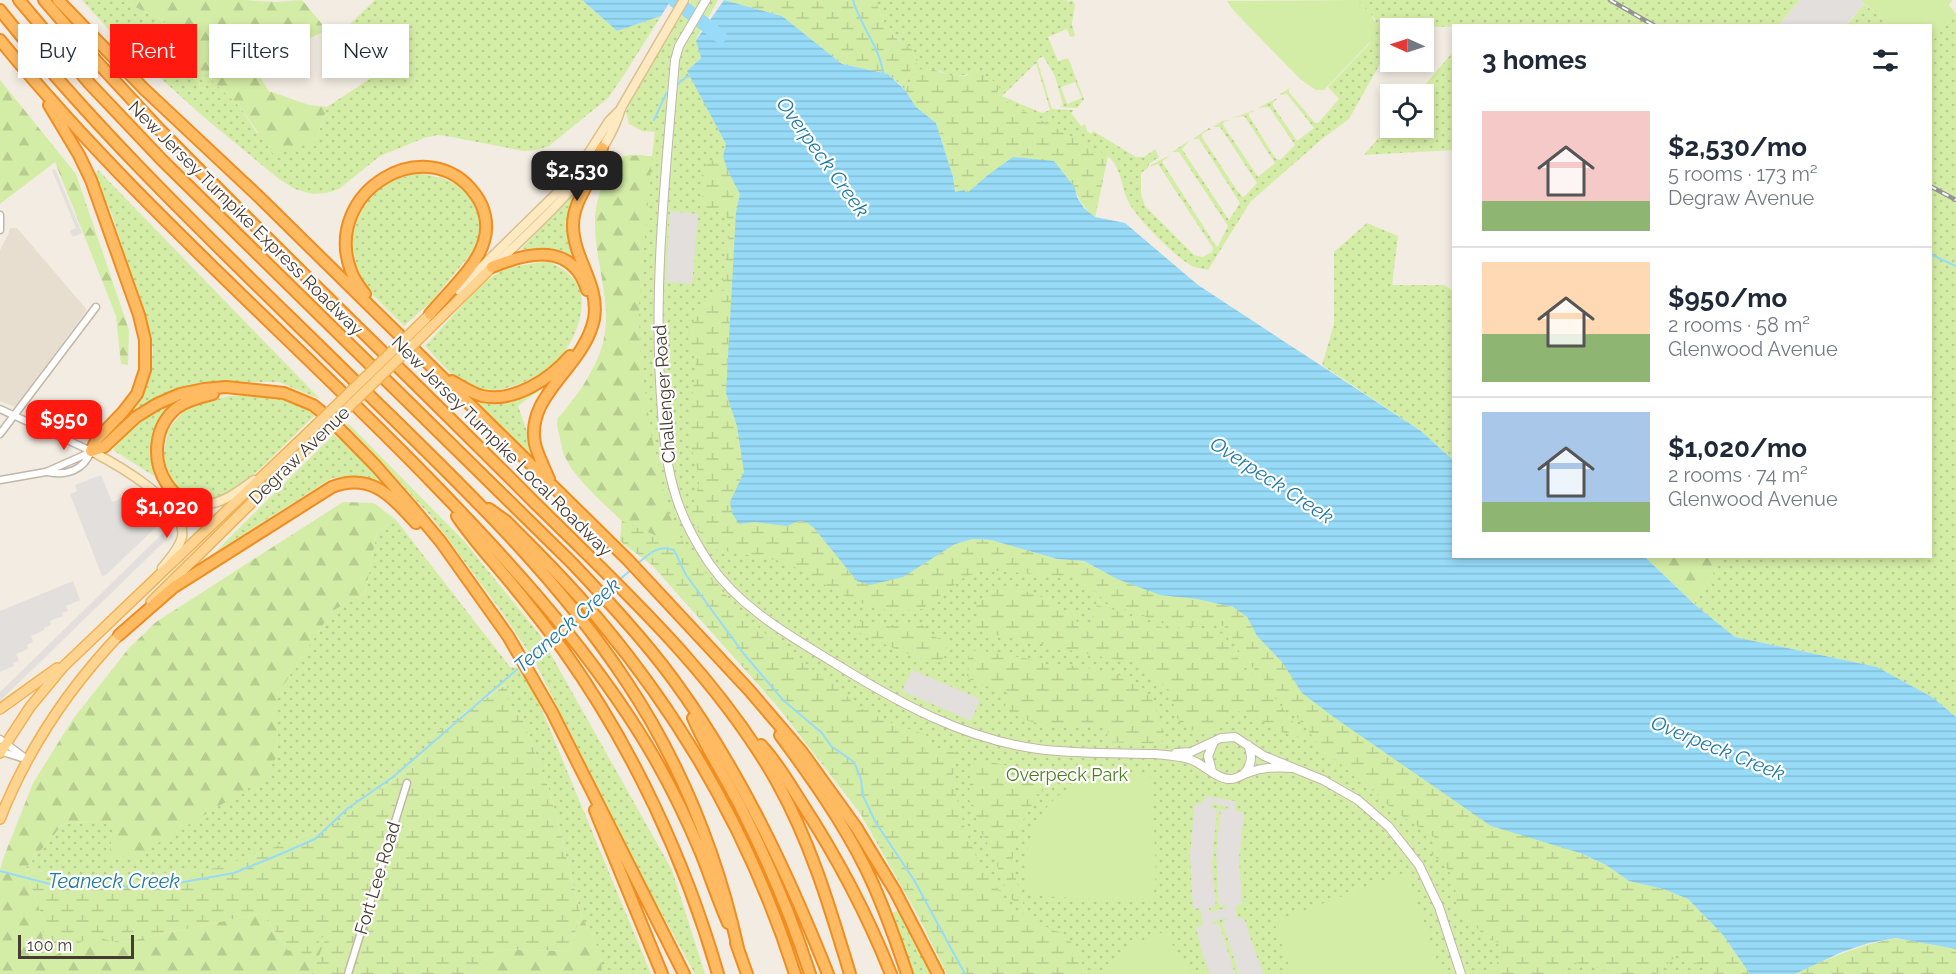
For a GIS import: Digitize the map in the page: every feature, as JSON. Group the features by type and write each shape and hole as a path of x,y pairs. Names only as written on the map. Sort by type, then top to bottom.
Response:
{"highway":[{"name":"New Jersey Turnpike Express Roadway","path":"19,0 89,83 162,160 596,588 644,643 681,691 731,769 765,831 828,974"},
{"name":"New Jersey Turnpike Local Roadway","path":"44,0 172,143 624,591 687,658 731,711 776,781 804,835 821,880 850,974"},
{"path":"58,0 144,89 247,186 642,574 775,719 846,812 895,891 938,974"},
{"path":"0,10 63,85 135,163 466,493 524,553 585,624 635,694 675,767 710,851 729,906 738,948"},
{"path":"0,40 34,82 106,161 440,490 559,621 626,712 664,774 694,838 747,974"},
{"path":"34,82 72,142 91,180 139,315 145,339 145,370 137,394 97,439 91,451"},
{"path":"551,484 536,447 535,425 542,403 583,349 592,324 594,294 577,246 573,223 578,203 595,169 602,148"},
{"path":"381,317 356,281 350,268 346,244 349,221 359,200 378,181 393,172 421,167 440,170 465,182 480,202 486,225 484,241 478,256 430,314"},
{"path":"439,374 477,394 490,397 507,395 532,386 552,374 570,356 579,340 587,316 588,296 582,278 570,265 552,256 534,254 517,257 492,267"},
{"path":"91,451 105,447 136,417 150,408 172,397 211,388 284,393 320,410 387,478 441,542 520,654 684,974"},
{"path":"187,504 167,484 158,462 157,444 164,423 172,413 187,402 213,394 246,389"},
{"path":"119,635 179,583 324,490 339,484 363,483 384,491 452,560"},
{"path":"440,490 471,536 560,646 604,713 650,798 686,880 718,974"},
{"path":"466,493 506,521 582,600 664,705 711,780 757,874 795,974"},
{"path":"732,673 796,757 855,848 882,906 907,974"},
{"path":"681,691 702,738 735,797 770,869 810,974"},
{"path":"731,711 765,750 818,829 861,907 891,974"},
{"path":"581,770 662,974"}],"main road":[{"name":"Degraw Avenue","path":"420,331 430,314 558,192 588,154 609,121 621,108 684,0"},
{"name":"Degraw Avenue","path":"0,819 28,760 69,693 86,671 319,429 569,192 602,148 616,124 621,108"},
{"name":"Degraw Avenue","path":"0,752 3,740 73,656 280,460 319,429"},
{"path":"91,451 122,468 164,498 187,504 210,505 228,498 280,460"},
{"path":"154,578 176,550 182,536 179,522 164,498"},
{"path":"0,709 73,656"}],"street":[{"name":"Challenger Road","path":"706,0 681,42 674,64 659,294 659,371 665,449 669,470 690,532 710,564 739,598 778,629 916,711 972,733 1038,749 1166,755 1190,759 1226,779 1235,779 1265,768 1292,768"},
{"path":"0,230 1,218"},
{"path":"0,434 96,307"},
{"path":"0,409 91,451"},
{"path":"46,472 91,451"},
{"path":"0,480 46,472 66,473 81,467 87,461 91,451"},
{"name":"Challenger Road","path":"1166,755 1191,752 1221,738 1230,736 1239,738 1264,756 1323,780 1358,800 1389,827 1423,873 1439,907 1461,974"},
{"path":"3,740 28,760"},
{"path":"1212,771 1208,756 1214,743"},
{"path":"1244,774 1251,759 1247,744"},
{"path":"0,752 28,760"},
{"name":"Fort Lee Road","path":"348,974 407,783"}],"shaded area":[{"path":"1800,0 1860,0 1864,4 1847,24 1780,24"},
{"path":"55,169 82,233 73,237 70,231 76,228 52,170"},
{"path":"670,211 698,214 692,284 666,282"},
{"path":"10,228 17,228 87,310 15,407 0,401 0,250"},
{"path":"101,475 112,502 118,500 130,488 168,528 164,532 157,526 107,574 102,576 70,494 77,491 75,485"},
{"path":"163,533 168,538 0,701 0,692"},
{"path":"73,581 80,600 66,606 68,611 62,613 63,616 50,621 51,625 31,636 33,642 27,645 28,649 16,654 19,661 13,663 14,666 0,672 0,611"},
{"path":"912,670 980,699 971,721 902,691"},
{"path":"1206,796 1235,801 1236,811 1244,813 1239,858 1242,904 1235,906 1237,919 1244,918 1264,974 1239,974 1222,921 1228,920 1227,918 1211,924 1219,924 1235,974 1210,974 1196,927 1203,925 1200,908 1193,909 1190,855 1195,803 1202,804","holes":["1212,803 1228,807 1227,810 1221,809 1216,852 1219,906 1225,905 1226,908 1210,912 1209,908 1216,907 1212,863 1217,808 1211,807"]}],"green space":[{"path":"82,0 120,0 165,21 166,24 110,24 110,31"},
{"path":"120,0 276,2 302,0 322,24 322,32 310,38 310,24 209,24 209,78 197,66 197,24 166,24 165,21"},
{"path":"375,0 582,0 617,31 661,16 608,98 549,146 537,150 524,151 438,135 424,138 380,156 339,189 312,194 295,189 279,179 160,78 197,78 197,66 240,107 257,133 316,140 327,107 371,78 409,78 409,24 351,24"},
{"name":"Overpeck Park","path":"691,0 718,0 696,39 701,57 688,71 726,144 723,156 955,544 1197,599 1750,974 947,974 918,915 860,813 779,708 652,565 620,541 622,521 584,484 576,473 569,462 559,434 558,418 586,381 597,360 604,339 605,298 595,217 599,197 607,177 619,160 631,155 652,156 655,132 642,131 629,124 626,112 632,97"},
{"path":"724,0 875,0 889,30 919,58 901,85 888,74 842,64 782,16"},
{"path":"875,0 1067,0 1068,2 1072,0 1075,4 1072,24 1075,36 1070,37 1067,29 1048,37 1058,61 1068,58 1084,99 1077,108 1060,107 1063,105 1055,76 1043,56 1037,60 1052,109 1074,110 1071,113 1081,126 1085,124 1087,131 1091,134 1093,131 1136,157 1144,157 1155,149 1159,157 1141,173 1141,194 1145,206 1194,255 1203,257 1212,252 1213,248 1158,164 1150,167 1151,165 1170,155 1162,162 1218,246 1228,226 1179,152 1172,152 1190,140 1182,149 1229,220 1240,203 1199,139 1193,139 1209,128 1211,129 1202,134 1202,137 1238,192 1243,197 1245,196 1257,183 1220,127 1213,127 1222,121 1231,120 1224,122 1223,125 1258,177 1275,163 1245,117 1232,118 1256,110 1249,113 1249,116 1276,159 1280,160 1295,145 1269,107 1257,108 1278,98 1273,106 1297,141 1314,128 1287,94 1279,95 1293,86 1289,92 1315,123 1318,123 1339,99 1328,87 1370,43 1375,19 1357,0 1800,0 1780,24 1452,24 1452,27 1434,27 1434,18 1380,18 1380,64 1349,119 1322,139 1251,201 1208,270 1187,263 1148,227 1128,201 1119,173 1110,158 995,96 970,74 952,77 940,71 917,70 905,90 901,85 919,58 885,25","holes":["1036,63 1050,110 1042,113 1002,96","1075,82 1082,98 1067,104 1061,87"]},
{"path":"1357,0 1374,21 1376,26 1374,38 1324,90 1316,90 1300,79 1227,1"},
{"path":"1860,0 1952,0 1949,5 1956,14 1932,42 1932,24 1889,24"},
{"path":"1864,4 1889,24 1848,24"},
{"path":"1956,14 1956,717 1932,697 1877,667 1735,637 1694,604 1722,558 1932,558 1932,41"},
{"path":"1452,53 1452,150 1364,155 1380,137 1434,138 1434,84 1426,84"},
{"path":"927,68 956,76 974,72 982,74 1000,85 996,96 1108,156 1095,218 1082,204 1075,188 967,194 955,192 953,177 936,123 916,107 905,90 917,70"},
{"path":"210,78 260,78 269,91 309,105 327,107 316,140 273,154 240,107"},
{"path":"0,80 76,174 129,330 128,365 121,364 116,316 55,162 0,204"},
{"path":"639,155 652,157 639,305 640,355 651,433 668,512 678,533 661,538 622,521 584,484 563,453 557,424 558,418 579,392 592,370 604,339 605,298 595,217 599,196 613,167 628,157"},
{"path":"723,156 740,194 736,212 726,393 737,426 744,472 730,502 755,522 787,526 799,521 806,522 814,528 856,581 903,577 955,544 973,539 991,540 1057,559 1084,561 1117,579 1233,607 1247,617 1257,636 1282,662 1302,693 1335,718 1460,804 1475,817 1580,853 1606,865 1629,881 1663,889 1688,899 1723,935 1750,974 1715,974 1678,954 1657,974 1623,974 1576,963 1566,964 1552,974 1496,974 1495,968 1504,945 1485,937 1457,909 1452,877 1449,871 1430,853 1438,840 1393,810 1376,793 1324,751 1285,702 1241,655 1224,626 1180,628 1150,620 1137,611 1119,609 1110,605 1075,575 983,570 965,577 922,609 890,611 853,601 786,562 708,548 692,517 699,484 691,447 689,424 696,362 688,336 699,309 709,296 725,290 723,281 731,221 718,210 700,207 704,191 701,171 709,162"},
{"path":"98,170 320,399 279,382 221,382 168,392 132,412 150,376 153,349 112,214 94,178"},
{"path":"418,173 442,178 462,186 480,213 478,245 431,302 404,326 373,295 356,269 352,236 364,201 389,181"},
{"path":"579,189 570,218 583,271 546,251 521,249"},
{"path":"1367,223 1398,236 1392,285 1444,285 1452,290 1452,459 1421,431 1322,365 1334,324 1334,252"},
{"path":"547,261 563,269 573,278 582,301 578,323 569,345 549,368 518,385 483,390 460,381 425,346 482,284 505,268"},
{"path":"555,379 518,406 538,462 472,397 493,402"},
{"path":"229,396 273,396 317,413 258,471 226,494 210,500 191,499 173,485 163,456 169,428 188,406"},
{"path":"172,400 183,400 153,447 154,476 113,450 139,421"},
{"path":"348,423 464,541 540,635 672,870 705,974 695,974 649,890 534,660 502,612 430,515 347,426"},
{"path":"334,434 387,484 360,477 332,478 214,553"},
{"path":"343,502 374,503 396,520 377,532 365,594 332,611 277,695 278,754 265,778 137,856 109,857 113,827 98,821 63,824 25,869 43,919 120,943 262,913 288,950 332,924 312,974 0,974 0,870 3,859 33,783 73,719 129,648 156,622"},
{"path":"396,520 510,667 525,669 651,974 599,974 602,972 601,954 581,915 550,792 521,715 508,707 506,684 431,736 415,766 391,781 325,832 310,834 218,868 94,880 25,869 63,824 99,821 113,827 278,754 276,695 332,611 365,594 377,532"},
{"path":"622,521 661,538 678,533 692,558 747,618 793,656 843,691 858,709 871,710 880,719 926,735 934,748 957,753 952,780 965,829 978,861 1011,907 1044,926 1068,936 1082,964 1082,974 947,974 918,915 860,813 779,708 652,565 620,541"},
{"path":"1646,558 1722,558 1694,604"},
{"path":"999,585 1040,596 1061,611 1070,611 1078,623 1092,623 1093,613 1090,604 1167,629 1223,634 1245,670 1261,680 1307,740 1284,733 1246,712 1227,711 1211,734 1196,731 1180,723 1170,695 1163,685 1134,661 1122,661 972,630 977,615 975,606 991,589"},
{"path":"862,620 891,625 922,625 937,638 947,642 947,653 940,662 925,661 862,635 856,627"},
{"path":"977,650 1040,661 1050,666 1068,665 1093,669 1129,679 1147,692 1153,701 1159,726 1164,731 1161,744 1105,742 1108,733 1105,726 1051,725 1025,720 1005,706 1008,699 1007,691 1002,687 999,691 969,679 967,675 969,655 970,652"},
{"path":"507,684 508,707 521,715 550,792 581,915 569,951 500,949 470,974 312,974 330,927 309,956 288,950 262,913 120,943 92,936 42,962 43,919 25,869 94,880 217,868 310,834 325,832 391,781 415,766 431,736"},
{"path":"974,761 995,763 1030,773 1056,777 1032,805 1016,838 1013,862 1024,907 1021,908 1009,897 969,799 970,777"},
{"path":"1121,773 1150,774 1156,873 1152,897 1141,902 1026,895 1027,853 1038,820 1048,807 1059,795 1086,779"},
{"path":"1406,872 1442,974 1292,974 1274,922"},
{"path":"901,909 933,974 911,974 890,914"},
{"path":"581,915 601,954 602,972 599,974 470,974 500,949 569,951"},
{"path":"1165,932 1190,974 1107,974 1125,952 1147,938"},
{"path":"1896,938 1956,949 1956,974 1795,974 1869,944"}],"water":[{"path":"582,0 671,0 661,16 617,31"},
{"path":"724,0 782,16 842,64 888,74 905,90 916,107 936,123 953,177 955,192 964,190 967,193 1013,157 1054,161 1075,188 1077,197 1084,208 1095,217 1125,223 1198,285 1421,431 1452,459 1452,558 1646,558 1694,604 1735,637 1877,667 1932,697 1956,717 1956,949 1896,938 1869,943 1842,952 1795,974 1750,974 1723,935 1688,899 1663,889 1629,881 1606,865 1580,853 1491,826 1335,718 1302,693 1282,662 1257,636 1247,617 1233,607 1197,599 1160,595 1117,579 1084,561 1057,559 991,540 973,539 955,544 903,577 870,585 857,581 814,528 806,522 799,521 787,526 755,522 739,524 732,513 730,502 744,472 737,426 726,393 736,212 740,194 723,156 726,144 687,71 701,58 696,40"}],"waterway":[{"name":"Overpeck Creek","path":"674,0 720,36"},
{"path":"853,0 878,54 883,73"},
{"path":"676,86 686,77 691,76"},
{"path":"654,120 669,91"},
{"path":"1932,255 1956,266"},
{"name":"Teaneck Creek","path":"636,565 658,549 674,550 686,575 744,654 783,700 822,733 831,746 854,762 861,779 863,796 876,823 914,880 965,974"},
{"name":"Teaneck Creek","path":"618,581 632,569"},
{"name":"Teaneck Creek","path":"605,593 614,585"},
{"name":"Teaneck Creek","path":"591,605 600,597"},
{"name":"Teaneck Creek","path":"566,627 575,618"},
{"name":"Teaneck Creek","path":"528,660 551,640"},
{"name":"Teaneck Creek","path":"0,871 54,885 96,887 167,885 234,873 315,839 347,809 393,777 521,666"}],"railway":[{"path":"1610,0 1652,24"},
{"path":"1932,187 1956,200"}]}
